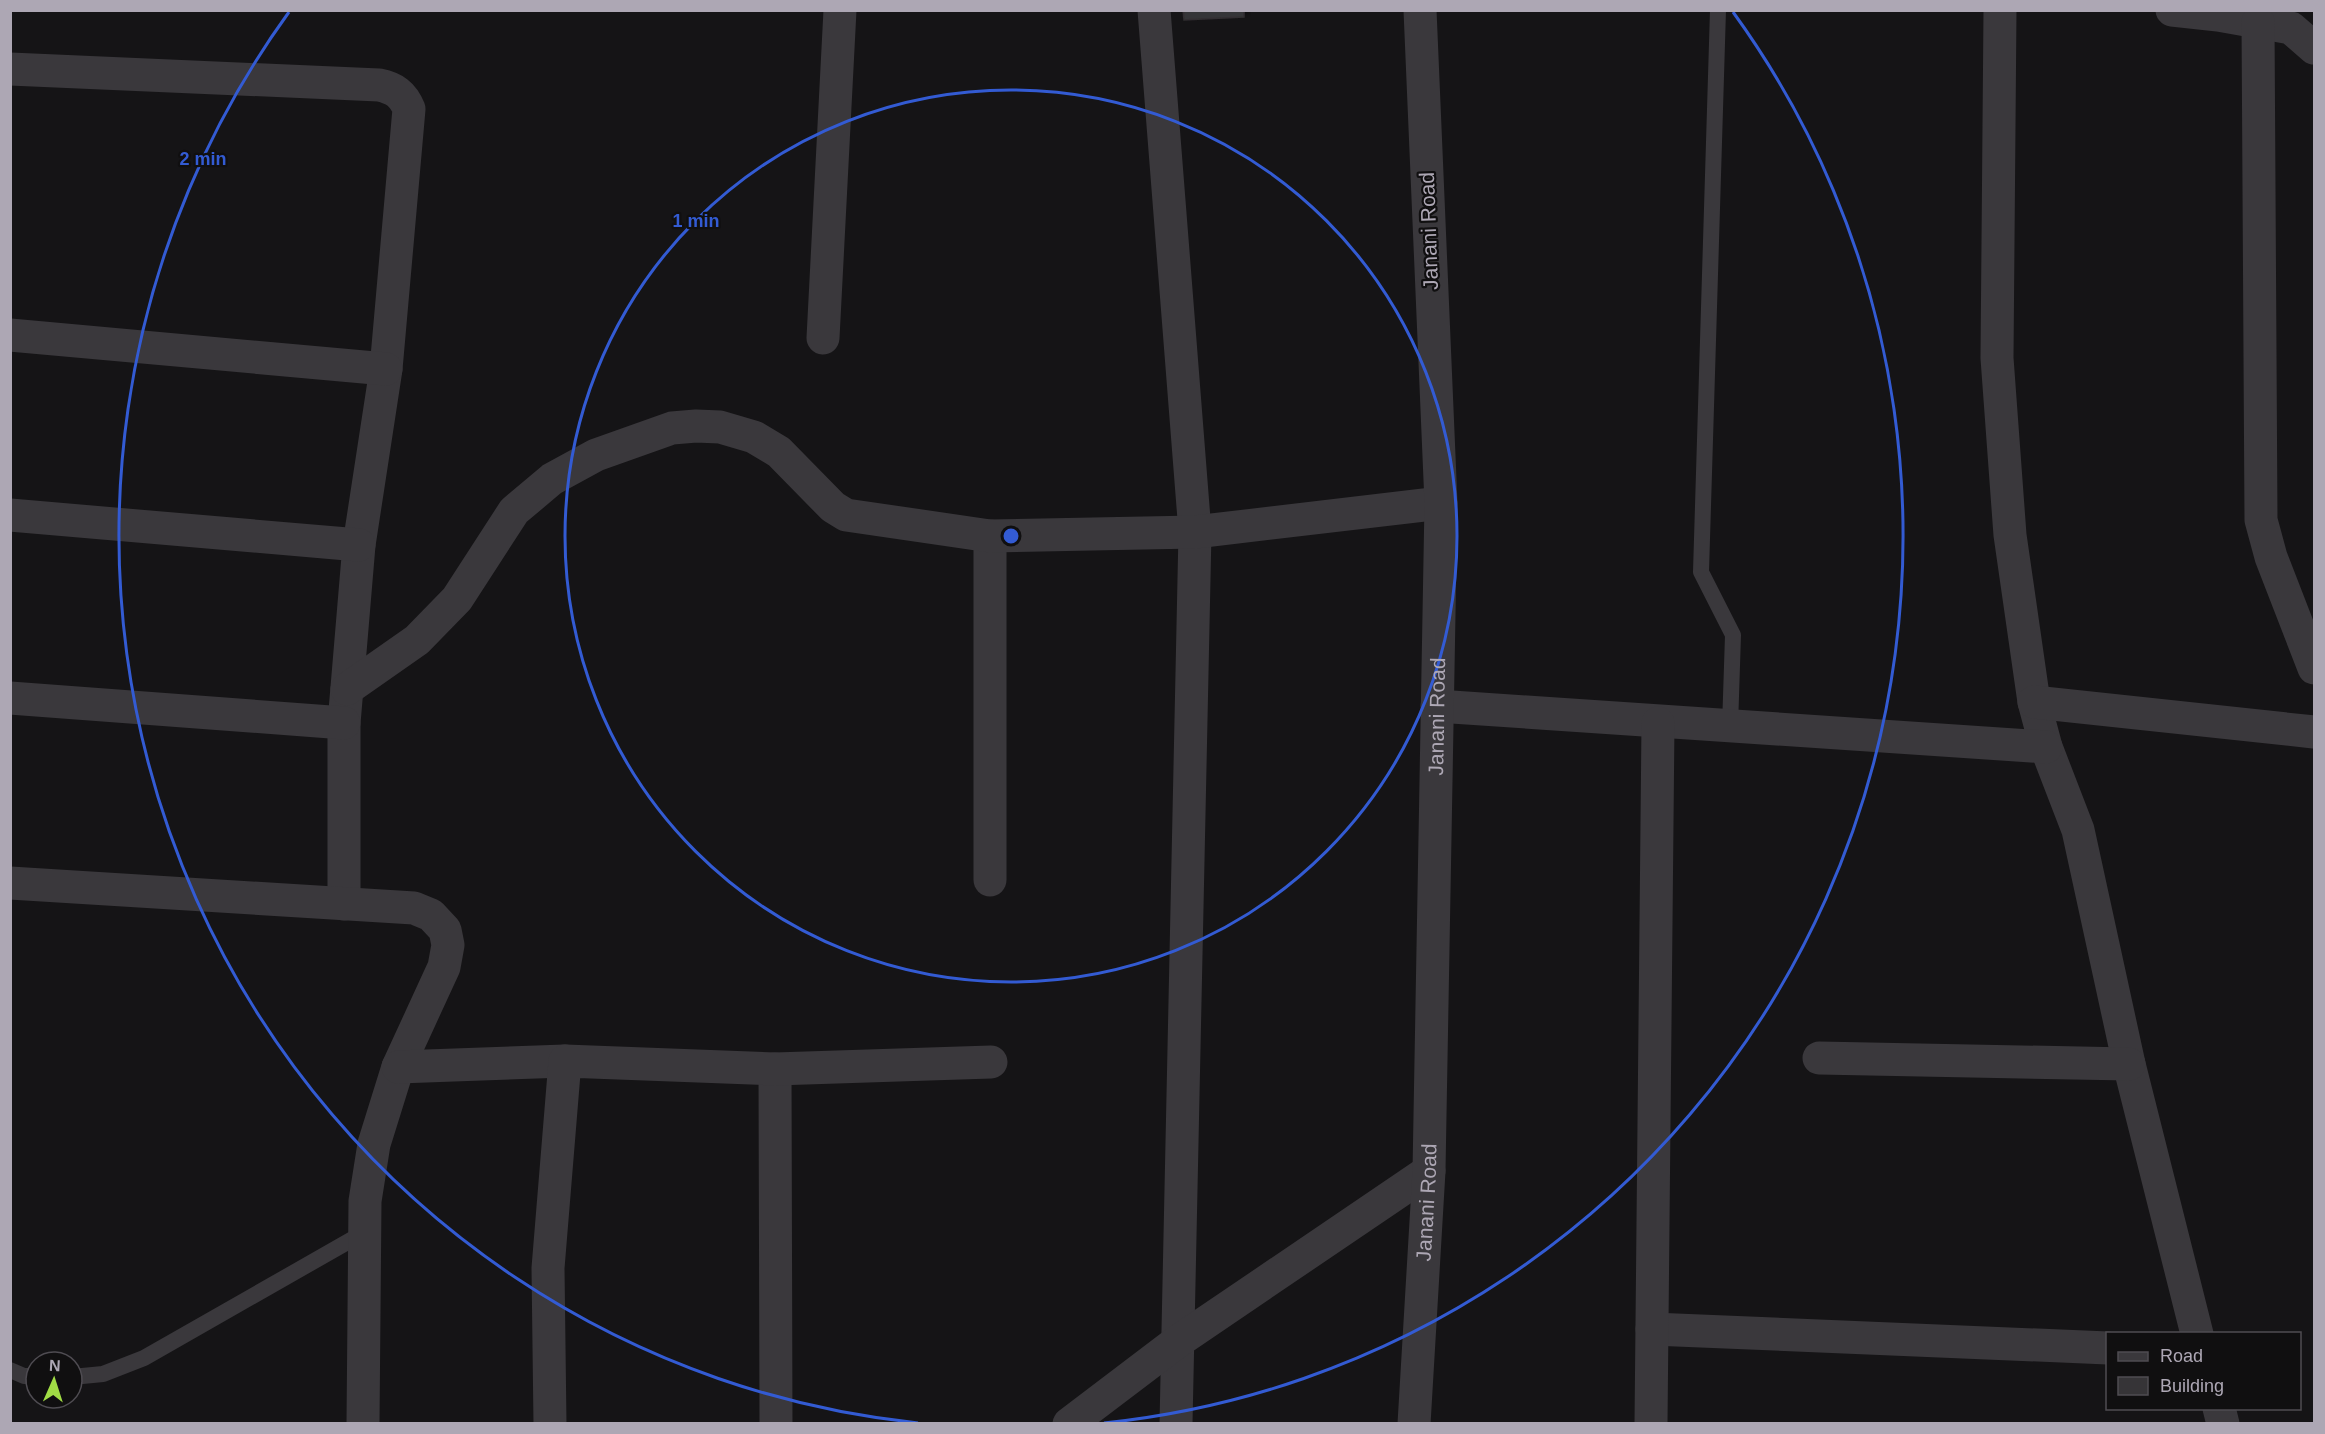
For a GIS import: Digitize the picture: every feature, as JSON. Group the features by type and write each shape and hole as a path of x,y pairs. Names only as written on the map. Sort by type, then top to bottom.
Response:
{"street":[{"path":"823,338 840,10"},
{"path":"1154,10 1195,532 1176,1424"},
{"name":"Janani Road","path":"1414,1424 1429,1171 1441,503 1420,10"},
{"path":"2000,10 1997,358 2010,535 2034,702 2046,747 2078,830 2129,1064 2196,1332"},
{"path":"2172,10 2218,13 2307,31"},
{"path":"2258,22 2261,520 2271,557 2314,668"},
{"path":"10,69 379,85 391,87 405,98 409,109 386,369 359,545 344,723 344,904"},
{"path":"10,335 386,369"},
{"path":"347,688 417,640 457,598 514,511 552,479 596,454 672,428 720,427 754,437 779,452 833,507 846,515 990,536 1195,532 1441,503"},
{"path":"10,515 359,545"},
{"path":"990,536 990,880"},
{"path":"10,698 344,723"},
{"path":"2034,702 2314,732"},
{"path":"1437,706 1658,723 2046,747"},
{"path":"1651,1424 1658,723"},
{"path":"10,883 414,908 431,915 445,930 448,945 444,967 398,1067 374,1144 365,1202 363,1424"},
{"path":"1819,1058 2129,1064"},
{"path":"398,1067 565,1061 775,1069 991,1062"},
{"path":"550,1424 548,1268 565,1061"},
{"path":"775,1069 776,1424"},
{"path":"1069,1424 1177,1342 1429,1171"},
{"path":"1652,1329 2106,1347"}],"lane":[{"path":"1718,10 1701,572 1733,635 1730,727"},
{"path":"84,1376 103,1374 144,1358 365,1232"},
{"path":"10,1370 24,1376"}],"building":[{"path":"1183,10 1244,10 1244,17 1184,20"}]}
